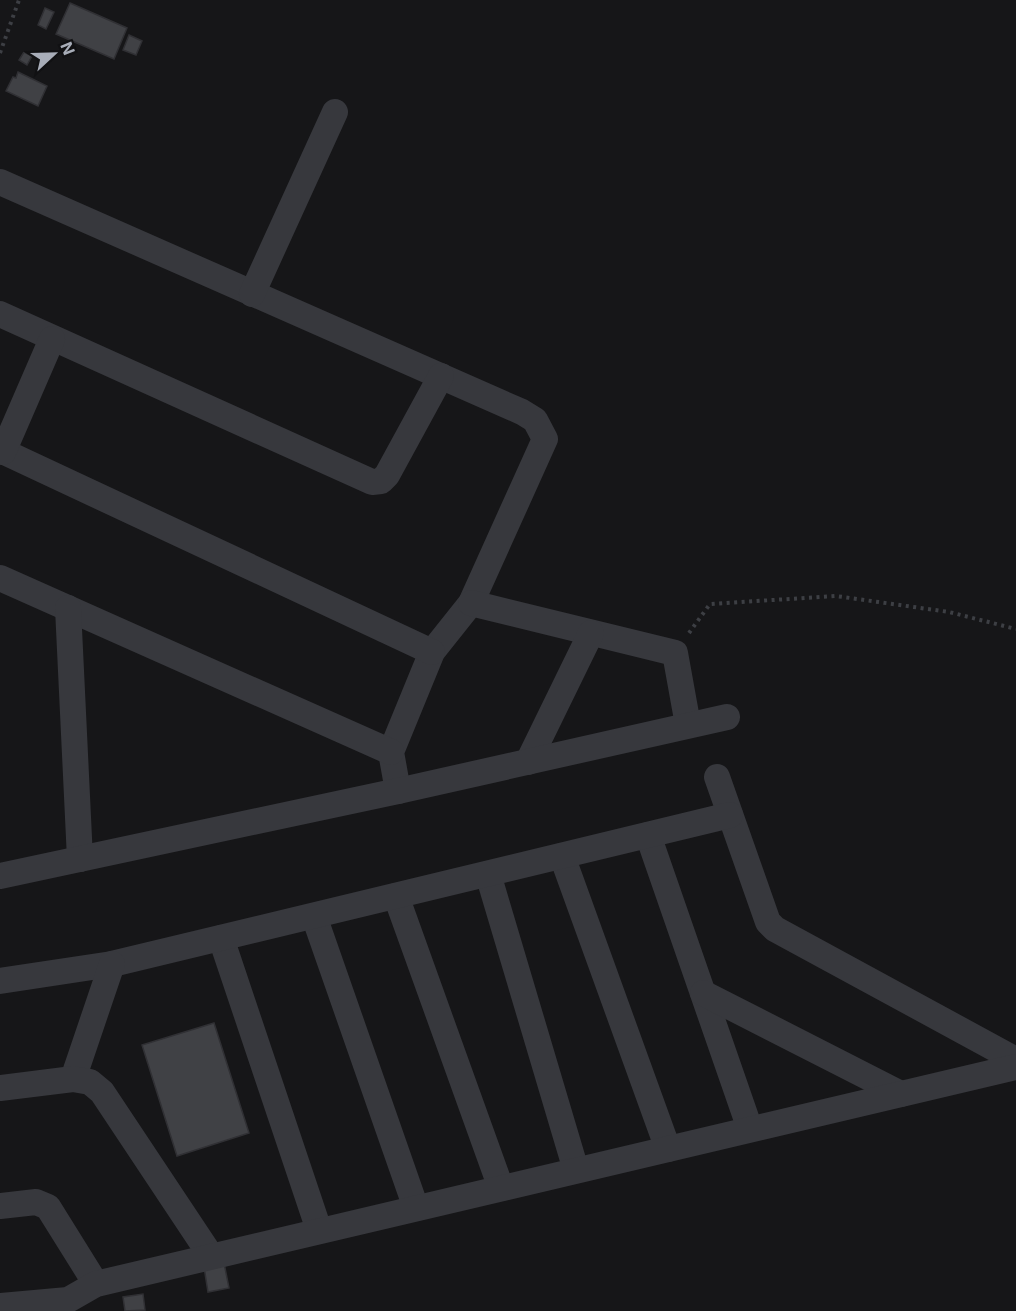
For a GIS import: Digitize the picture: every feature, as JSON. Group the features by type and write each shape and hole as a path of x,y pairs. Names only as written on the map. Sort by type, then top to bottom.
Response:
{"street":[{"path":"252,294 335,112"},
{"path":"0,182 522,412 535,420 545,439 471,603 432,652 391,752 398,791"},
{"path":"0,314 372,482 381,481 387,475 441,376"},
{"path":"52,339 2,451 432,652"},
{"path":"0,578 391,752"},
{"path":"471,603 675,653 688,725"},
{"path":"68,608 80,859"},
{"path":"528,762 591,633"},
{"path":"0,876 398,791 727,717"},
{"path":"717,777 768,922 775,929 1016,1060"},
{"path":"0,981 112,964 730,815"},
{"path":"648,835 750,1129"},
{"path":"562,855 668,1149"},
{"path":"488,874 576,1170"},
{"path":"396,896 501,1188"},
{"path":"314,916 416,1208"},
{"path":"221,938 319,1230"},
{"path":"73,1079 112,964"},
{"path":"703,993 901,1094"},
{"path":"0,1306 68,1300 96,1284 1016,1067"},
{"path":"0,1088 73,1079 90,1082 102,1092 211,1256"},
{"path":"0,1206 36,1202 48,1207 96,1284"}],"path":[{"path":"0,54 19,0"},
{"path":"675,653 710,604 836,596 949,612 1016,629"}],"building":[{"path":"70,3 127,28 114,59 56,34"},
{"path":"45,8 54,12 46,29 38,25"},
{"path":"129,35 142,41 136,55 123,50"},
{"path":"24,52 32,56 27,65 19,60"},
{"path":"18,72 47,86 38,106 6,91"},
{"path":"214,1023 249,1133 177,1156 142,1045"},
{"path":"224,1263 229,1288 208,1292 204,1267"},
{"path":"143,1294 145,1310 125,1311 123,1297"}]}
